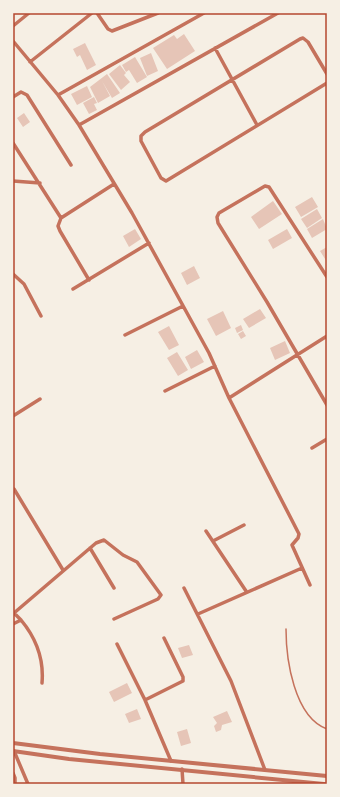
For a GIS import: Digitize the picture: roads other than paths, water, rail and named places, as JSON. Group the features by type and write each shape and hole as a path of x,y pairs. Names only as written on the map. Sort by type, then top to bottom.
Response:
{"street":[{"path":"13,26 29,13"},
{"path":"30,62 92,13"},
{"path":"96,13 108,29 112,31 158,13"},
{"path":"58,95 204,13"},
{"path":"79,125 278,13"},
{"path":"327,74 308,42 303,38 232,78 198,101 143,134 141,141 161,178 166,181 327,83"},
{"path":"13,41 58,95 79,125 149,243 215,366 229,398 299,534 298,538 292,545 310,586"},
{"path":"215,48 257,125"},
{"path":"13,97 21,92 27,95 71,165"},
{"path":"13,143 61,218"},
{"path":"13,181 40,184"},
{"path":"89,280 58,226 61,218 114,184"},
{"path":"327,277 269,187 265,186 219,213 217,217 218,224 327,405"},
{"path":"73,289 149,243"},
{"path":"13,274 24,284 41,316"},
{"path":"125,336 183,306"},
{"path":"229,398 327,336"},
{"path":"165,391 215,366"},
{"path":"13,416 40,399"},
{"path":"312,448 327,439"},
{"path":"14,489 64,570"},
{"path":"213,541 244,525"},
{"path":"206,531 246,591"},
{"path":"42,683 43,668 40,656 28,628 13,612 100,540 107,541 123,555 137,562 161,595 158,600 114,618"},
{"path":"90,548 114,588"},
{"path":"198,614 246,591 302,568"},
{"path":"184,588 231,681 265,770"},
{"path":"13,624 21,620"},
{"path":"145,700 183,681 183,677 164,638"},
{"path":"117,644 145,700 171,761"},
{"path":"13,743 100,754 327,776"},
{"path":"14,751 69,759 324,784"},
{"path":"14,751 28,784"},
{"path":"182,770 183,784"},
{"path":"13,773 15,784"}],"lane":[{"path":"286,629 288,662 298,696 311,718 317,724 327,729"}]}
